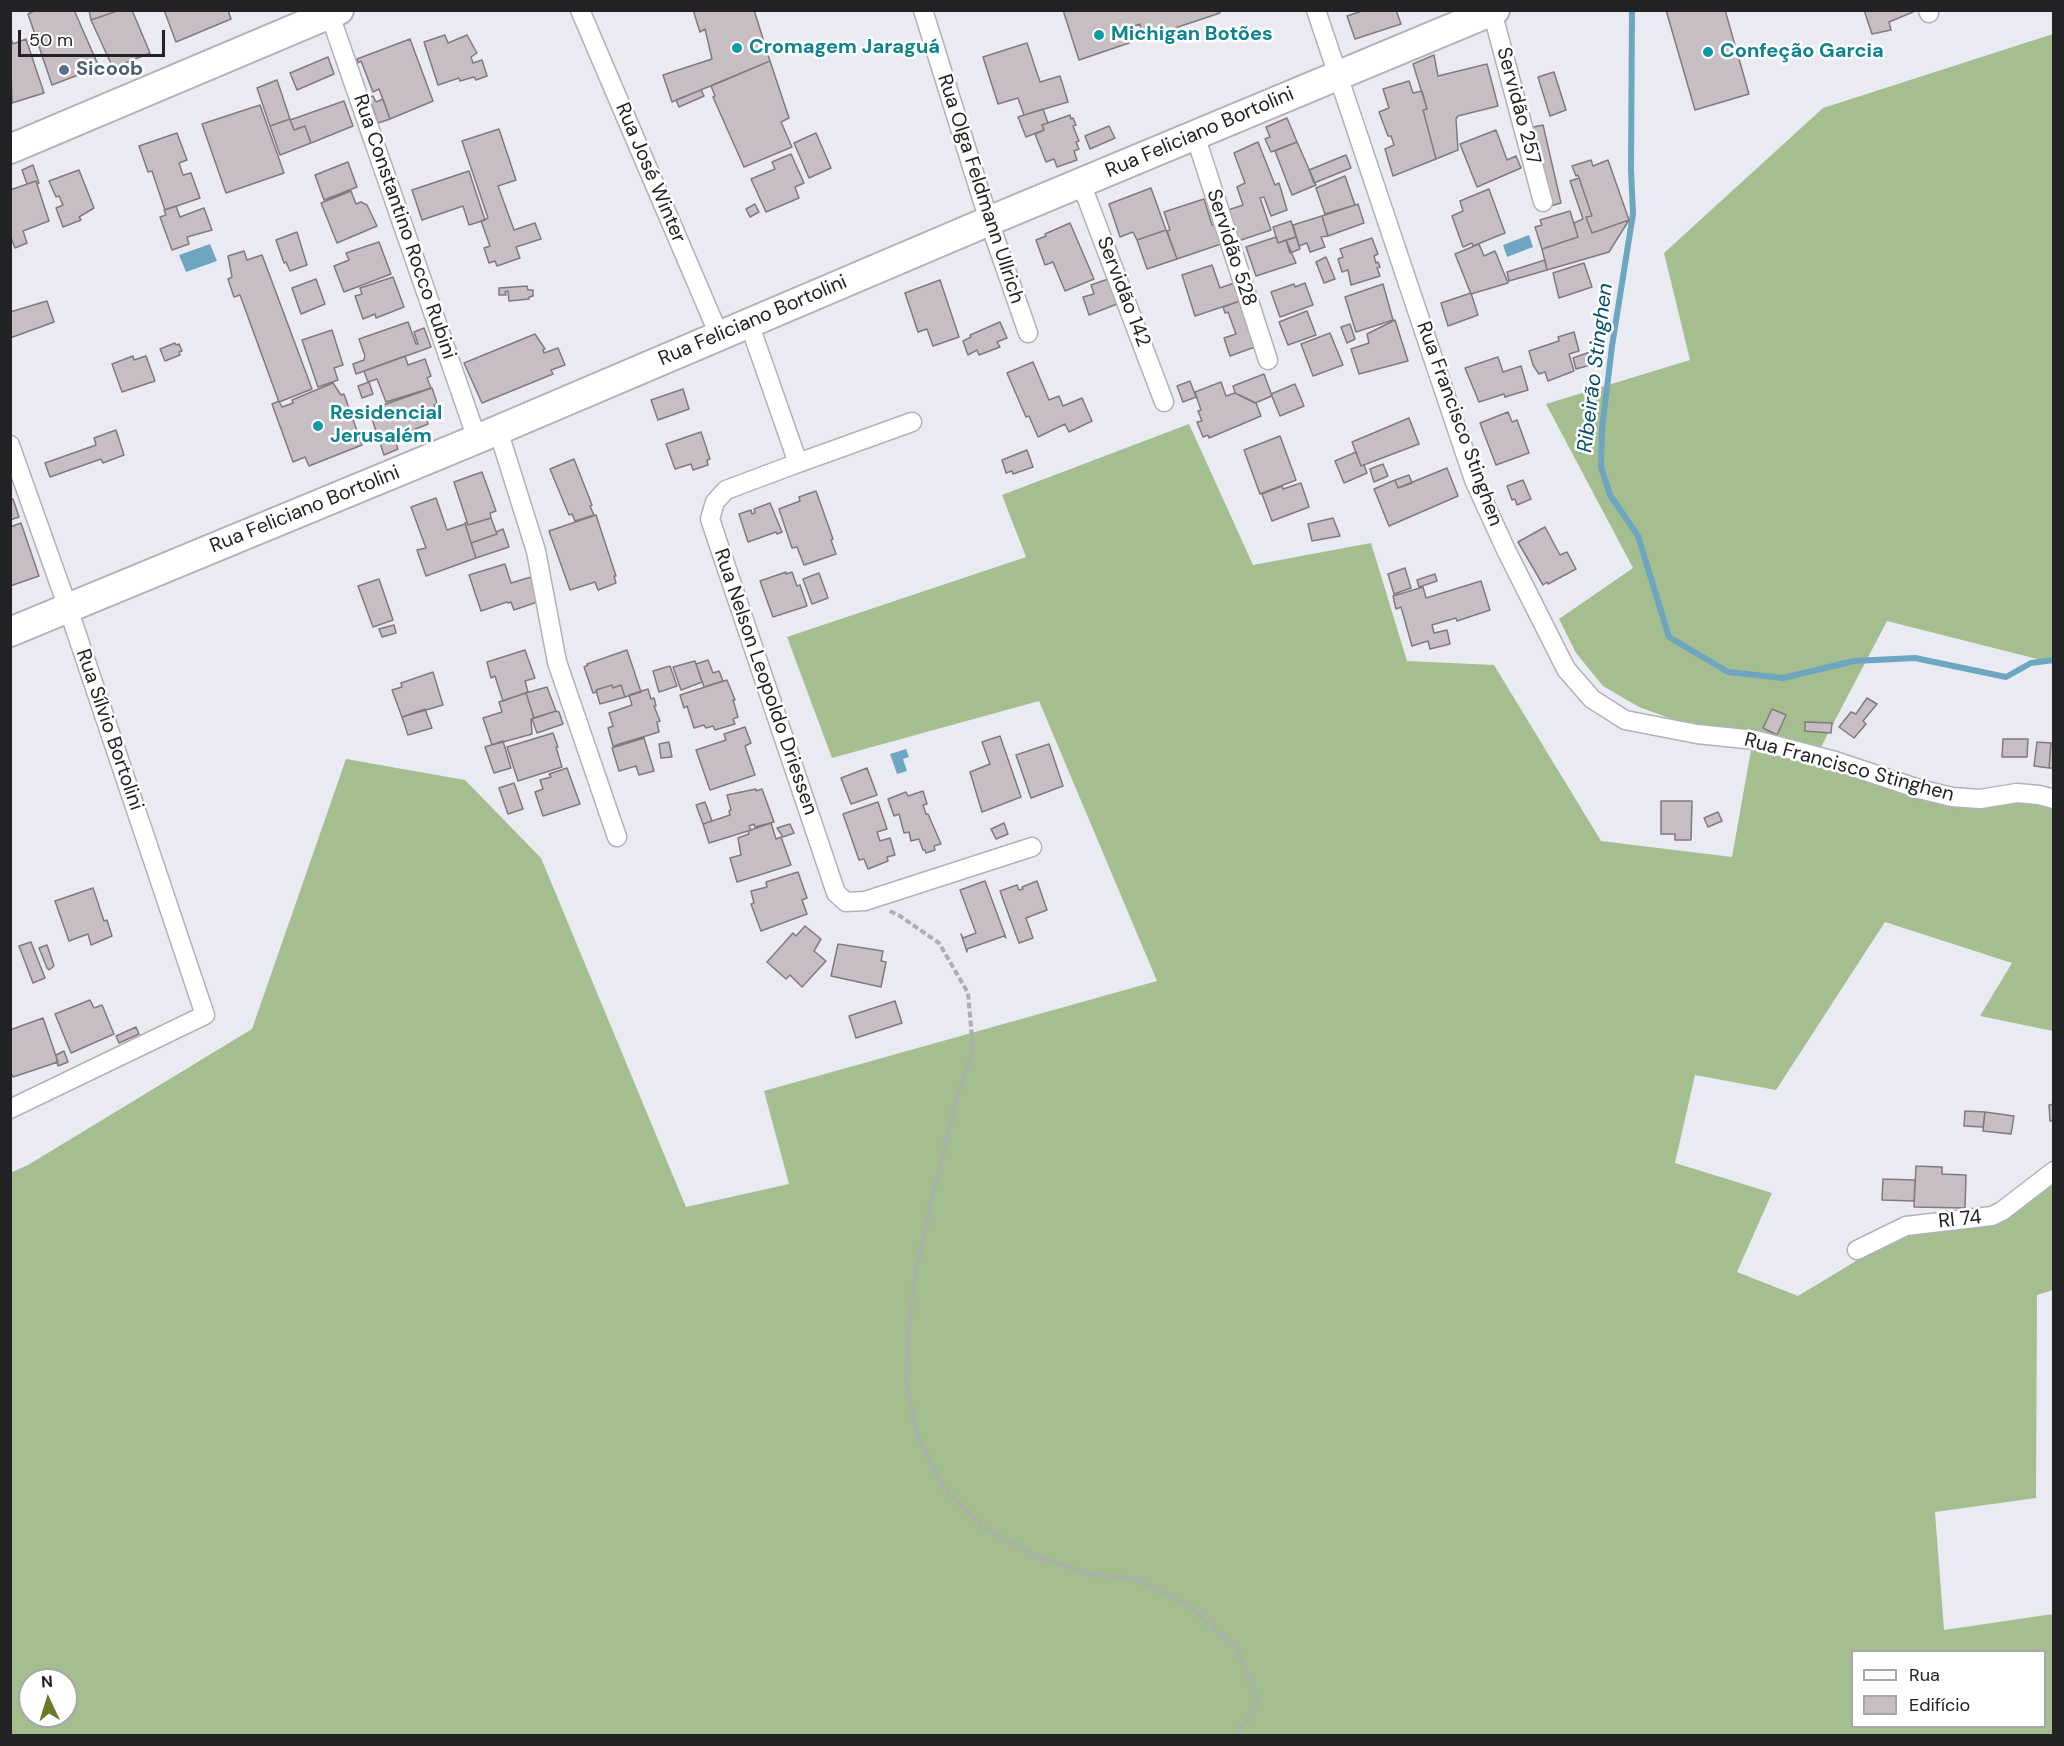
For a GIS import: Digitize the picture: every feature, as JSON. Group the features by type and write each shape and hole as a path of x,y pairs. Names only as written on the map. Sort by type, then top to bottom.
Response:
{"main road":[{"name":"Rua Feliciano Bortolini","path":"10,632 488,435 989,221 1493,11"},
{"path":"10,149 335,13"}],"street":[{"name":"Rua José Winter","path":"580,10 719,335"},
{"name":"Rua Olga Feldmann Ullrich","path":"923,10 989,221 1028,333"},
{"name":"Rua Francisco Stinghen","path":"1316,10 1474,480 1506,550 1566,669 1592,699 1625,720 1679,731 1755,741 1835,761 1919,789 1952,796 1980,798 2017,793 2054,799"},
{"name":"Servidão 257","path":"1493,11 1544,202"},
{"name":"Rua Constantino Rocco Rubini","path":"335,13 488,435 536,551 557,662 617,837"},
{"name":"Servidão 528","path":"1195,135 1268,360"},
{"name":"Servidão 142","path":"1082,183 1164,402"},
{"path":"749,323 798,463"},
{"name":"Rua Nelson Leopoldo Driessen","path":"865,901 846,902 836,893 710,519 715,502 726,490 912,422"},
{"name":"Rua Sílvio Bortolini","path":"10,445 68,608 205,1015 10,1109"},
{"path":"865,901 1032,847"},
{"name":"RI 74","path":"1857,1250 1906,1226 1992,1216 2002,1211 2054,1171"}],"path":[{"path":"865,901 900,916 939,943 968,993 973,1049 956,1102 929,1211 917,1266 909,1324 906,1381 918,1437 944,1487 984,1528 1035,1556 1090,1574 1135,1579 1192,1607 1238,1651 1258,1703 1235,1736"}],"green space":[{"path":"2053,34 2053,663 1887,621 1821,747 1672,719 1639,707 1603,686 1576,653 1559,619 1633,568 1546,404 1690,360 1664,253 1823,108"},
{"path":"1189,424 1253,565 1371,543 1407,661 1494,665 1601,841 1732,857 1751,750 1815,763 1949,806 2038,800 2053,808 2053,1031 1980,1016 2012,963 1885,922 1776,1090 1695,1075 1675,1163 1772,1193 1737,1272 1798,1296 1899,1235 1998,1220 2053,1177 2053,1290 2037,1295 2036,1498 1935,1512 1944,1630 2053,1614 2053,1735 11,1735 10,1173 28,1165 252,1029 346,759 465,780 541,858 686,1207 789,1184 764,1091 1157,981 1039,701 832,758 787,637 1026,557 1002,495"}],"water":[{"path":"1529,235 1533,247 1507,257 1503,245"},
{"path":"210,244 217,261 186,272 179,255"},
{"path":"906,749 909,757 903,759 907,771 897,774 890,754"}],"building":[{"path":"36,10 74,10 99,67 52,85 28,14"},
{"path":"89,10 120,10 91,20"},
{"path":"120,10 132,10 150,53 113,68 91,20"},
{"path":"164,10 228,10 231,19 176,42"},
{"name":"Cromagem Jaraguá","path":"693,10 754,10 770,61 672,102 663,75 712,59 705,29 700,32"},
{"name":"Michigan Botões","path":"1063,10 1219,10 1220,13 1142,39 1140,24 1124,29 1129,43 1079,60"},
{"path":"1365,10 1396,10 1401,24 1355,39 1347,16"},
{"name":"Confeção Garcia","path":"1666,10 1725,10 1749,94 1695,110"},
{"path":"1864,10 1912,10 1913,12 1889,22 1891,30 1872,34"},
{"path":"445,35 448,43 467,35 477,53 471,57 473,63 482,60 487,76 476,80 474,77 460,81 459,78 438,85 424,42"},
{"path":"10,36 13,44 26,39 44,93 12,103"},
{"path":"410,39 433,101 390,119 379,89 373,92 361,61 358,63 357,59"},
{"path":"1027,43 1040,82 1060,76 1068,102 1024,115 1018,98 998,104 983,57"},
{"path":"1434,55 1438,76 1487,64 1498,106 1458,116 1456,119 1458,150 1436,159 1423,110 1427,109 1413,64"},
{"path":"328,57 334,74 297,90 290,73"},
{"path":"770,61 789,118 781,122 792,147 744,167 713,97 715,96 711,86"},
{"path":"1554,72 1566,110 1550,116 1538,77"},
{"path":"277,80 290,119 270,126 257,88"},
{"path":"1409,81 1413,93 1422,91 1427,109 1423,110 1436,159 1393,176 1385,149 1394,145 1379,112 1389,108 1383,89"},
{"path":"701,90 704,96 679,107 676,100"},
{"path":"373,96 376,102 383,99 390,119 378,123 367,98"},
{"path":"344,101 353,126 311,143 305,126 294,130 290,120"},
{"path":"260,105 284,173 226,193 202,124"},
{"path":"1043,109 1048,123 1042,125 1044,130 1026,137 1018,117"},
{"path":"1070,115 1076,125 1073,126 1079,141 1076,142 1079,149 1074,151 1077,160 1057,167 1054,159 1046,162 1035,134 1044,130 1042,125"},
{"path":"1287,118 1297,142 1271,152 1265,139 1270,137 1266,127"},
{"path":"290,119 294,130 305,126 311,143 280,155 270,126"},
{"path":"1543,125 1561,203 1547,207 1529,128"},
{"path":"1109,126 1115,138 1090,149 1085,136"},
{"path":"499,129 516,180 498,186 514,230 535,223 541,239 516,247 520,258 497,266 495,261 489,263 484,248 490,246 481,221 488,218 462,141"},
{"path":"1496,130 1507,160 1516,156 1521,168 1477,187 1460,144"},
{"path":"177,133 187,160 179,163 183,175 191,173 200,198 165,210 152,171 148,172 139,146"},
{"path":"816,133 831,168 809,178 794,143"},
{"path":"1258,142 1275,185 1279,183 1287,210 1271,216 1264,197 1260,198 1271,230 1238,241 1228,210 1243,205 1237,187 1245,183 1234,153"},
{"path":"1297,142 1316,185 1292,195 1275,151"},
{"path":"791,154 804,183 795,187 799,198 766,212 751,179 775,169 772,162"},
{"path":"1346,155 1351,168 1314,183 1309,170"},
{"path":"1591,160 1593,166 1608,160 1629,220 1592,233 1586,217 1592,216 1578,175 1576,176 1572,166"},
{"path":"348,162 357,187 324,200 315,175"},
{"path":"33,165 39,183 37,184 36,181 27,184 22,170"},
{"path":"79,170 94,208 79,217 81,220 63,227 56,208 63,205 59,196 56,197 49,181"},
{"path":"469,171 485,220 469,225 463,206 422,220 412,190"},
{"path":"1345,176 1355,205 1325,214 1316,188"},
{"path":"1579,178 1592,216 1586,217 1592,233 1629,220 1609,252 1547,270 1542,249 1578,237 1574,223 1583,219 1570,181"},
{"path":"36,181 49,221 23,231 27,243 15,248 10,235 10,190"},
{"path":"1151,188 1166,230 1137,240 1133,232 1120,237 1109,204"},
{"path":"1489,189 1505,233 1473,246 1472,243 1463,247 1452,216 1463,211 1460,201"},
{"path":"351,191 356,204 361,202 367,205 377,226 337,243 321,203"},
{"path":"1204,199 1221,244 1177,259 1167,231 1170,230 1164,212"},
{"path":"755,204 759,212 750,217 746,209"},
{"path":"1358,204 1364,223 1328,236 1322,216"},
{"path":"176,206 180,217 204,208 212,230 187,237 189,244 172,250 160,217 166,215 164,210"},
{"path":"1570,211 1578,237 1542,249 1535,227 1542,225 1540,220"},
{"path":"1322,216 1328,236 1321,237 1325,247 1310,252 1307,243 1299,246 1293,225"},
{"path":"1291,221 1296,237 1278,243 1273,227"},
{"path":"1070,223 1094,279 1065,291 1053,262 1045,265 1036,240"},
{"path":"1166,230 1177,259 1147,269 1137,240"},
{"path":"297,232 307,265 290,271 286,262 284,263 276,240"},
{"path":"1276,237 1278,243 1286,240 1296,263 1256,276 1246,247"},
{"path":"1296,237 1300,249 1290,253 1286,240"},
{"path":"1372,238 1378,254 1374,256 1380,267 1377,268 1380,276 1351,285 1348,270 1342,272 1338,259 1343,257 1340,249"},
{"path":"379,242 391,274 344,292 334,266 349,260 346,253"},
{"path":"1479,244 1484,256 1495,251 1508,283 1471,294 1455,254"},
{"path":"244,251 247,260 262,255 312,389 279,402 240,295 234,297 228,279 232,277 228,256"},
{"path":"1326,257 1335,279 1324,283 1316,262"},
{"path":"1545,260 1547,270 1509,281 1507,272"},
{"path":"1584,263 1592,287 1559,298 1553,273"},
{"path":"1212,265 1220,288 1234,283 1240,301 1195,316 1182,275"},
{"path":"393,277 404,307 376,318 375,314 363,319 355,296 362,294 360,288"},
{"path":"316,279 325,304 301,314 292,288"},
{"path":"1108,279 1117,304 1089,315 1083,297 1094,294 1091,285"},
{"path":"940,280 959,337 933,346 927,329 918,332 905,293"},
{"path":"1305,283 1313,305 1280,317 1271,292 1294,284 1295,287"},
{"path":"1383,284 1393,320 1356,332 1345,297"},
{"path":"527,286 528,290 533,290 533,296 529,299 509,301 508,291 505,292 506,295 499,295 499,288"},
{"path":"1471,293 1478,315 1448,326 1441,303"},
{"path":"47,301 54,322 10,338 10,312"},
{"path":"1240,301 1255,347 1230,356 1224,338 1236,334 1228,312 1225,313 1223,307"},
{"path":"1307,311 1316,335 1288,345 1279,322"},
{"path":"1395,320 1408,361 1359,374 1351,349 1369,343 1367,334"},
{"path":"408,322 416,344 418,344 414,332 424,328 431,347 356,374 353,364 364,360 365,356 359,339"},
{"path":"1000,322 1007,338 997,342 1000,347 979,355 977,350 968,355 963,341 971,337 970,335"},
{"path":"1350,324 1355,339 1347,343 1341,327"},
{"path":"332,330 343,365 334,368 338,380 318,387 302,340"},
{"path":"1574,332 1579,351 1569,354 1574,371 1548,381 1545,372 1539,374 1533,365 1529,351 1559,341 1558,337"},
{"path":"1330,333 1343,365 1313,376 1301,344"},
{"path":"535,334 545,349 544,353 558,348 565,365 551,370 553,374 482,403 464,363"},
{"path":"175,343 179,344 182,351 179,352 180,355 165,361 160,349"},
{"path":"1590,352 1594,364 1576,369 1573,358"},
{"path":"133,356 134,360 146,356 155,381 122,392 112,364"},
{"path":"405,356 408,365 425,359 431,376 427,378 431,388 386,402 377,379 368,382 364,371"},
{"path":"1498,357 1503,372 1521,366 1528,390 1505,397 1504,394 1479,402 1465,368"},
{"path":"1033,362 1049,400 1059,396 1063,406 1082,398 1092,421 1069,432 1065,424 1038,437 1029,416 1026,417 1007,373"},
{"path":"1264,374 1272,396 1255,403 1235,393 1233,386"},
{"path":"1190,381 1196,397 1183,402 1177,386"},
{"path":"369,382 373,394 362,398 358,386"},
{"path":"1221,382 1226,396 1235,393 1256,403 1261,416 1209,438 1208,435 1203,437 1197,422 1202,421 1195,392"},
{"name":"Residencial Jerusalém","path":"333,383 341,395 344,394 362,445 309,466 305,457 293,462 272,404 279,401 282,407 293,403 292,400"},
{"path":"1295,384 1304,406 1280,416 1271,394"},
{"path":"432,388 437,403 434,405 436,415 427,420 428,424 394,438 398,449 384,455 369,410"},
{"path":"683,389 689,409 658,420 651,400"},
{"path":"1508,412 1512,422 1517,420 1529,453 1496,465 1480,423"},
{"path":"1409,418 1419,444 1361,466 1352,442"},
{"path":"116,430 124,455 103,463 101,459 50,477 45,463 96,445 94,438"},
{"path":"701,432 710,459 707,460 708,465 693,470 691,464 675,469 666,444"},
{"path":"1280,436 1296,480 1260,494 1244,450"},
{"path":"1027,450 1033,467 1013,474 1012,471 1006,473 1002,460"},
{"path":"1356,452 1361,466 1364,465 1367,473 1344,483 1335,461"},
{"path":"574,459 594,515 575,521 572,514 569,515 550,469"},
{"path":"1383,464 1388,476 1374,482 1370,469"},
{"path":"1447,468 1458,496 1389,526 1374,489 1395,480 1398,488"},
{"path":"482,472 496,511 490,513 491,518 468,525 454,482"},
{"path":"1409,475 1412,483 1398,488 1395,480"},
{"path":"1523,480 1531,499 1517,505 1515,499 1512,500 1507,486"},
{"path":"1301,483 1309,507 1272,521 1262,494 1282,486 1283,489"},
{"path":"816,491 836,554 804,565 797,547 792,548 779,509 800,501 799,497"},
{"path":"436,498 447,530 465,524 476,558 426,576 417,550 426,548 411,507"},
{"path":"13,499 19,517 10,520 10,500"},
{"path":"770,503 782,532 748,542 739,514 751,510 752,514 755,513 754,509"},
{"path":"596,515 616,576 614,576 616,583 598,590 595,582 570,590 549,531"},
{"path":"491,518 497,534 471,543 465,523 467,522 468,525"},
{"path":"1333,518 1340,536 1312,541 1308,524"},
{"path":"21,523 39,576 10,586 10,527"},
{"path":"1545,527 1560,555 1567,552 1576,569 1543,585 1518,542"},
{"path":"503,529 509,547 476,558 471,543 497,534 496,532"},
{"path":"505,564 511,583 531,577 540,601 514,610 511,602 507,602 481,611 469,575"},
{"path":"1405,568 1411,588 1394,594 1388,574"},
{"path":"786,572 786,574 792,572 797,586 800,585 807,606 773,617 760,581"},
{"path":"819,573 828,598 812,604 803,579"},
{"path":"1435,574 1437,581 1419,587 1417,580"},
{"path":"379,579 393,620 373,627 358,586"},
{"path":"1481,581 1490,610 1457,621 1456,618 1432,625 1434,633 1447,630 1450,644 1430,649 1428,641 1412,646 1401,607 1396,609 1393,596 1423,587 1426,598"},
{"path":"394,625 396,633 382,637 379,629"},
{"path":"525,650 535,678 525,681 528,692 503,701 495,676 491,678 487,662"},
{"path":"627,650 641,692 625,697 621,685 613,688 612,685 593,693 584,667"},
{"path":"708,660 713,673 719,671 723,681 704,687 696,664"},
{"path":"695,661 702,682 681,690 673,667"},
{"path":"670,666 677,686 659,692 653,671"},
{"path":"433,672 443,705 402,717 392,690 402,687 401,683"},
{"path":"727,680 735,700 733,700 738,717 733,719 735,724 715,730 713,726 706,728 704,725 694,728 687,706 684,708 680,695"},
{"path":"612,685 613,688 621,685 625,697 600,704 596,690"},
{"path":"547,687 556,711 534,718 526,693"},
{"path":"648,689 651,699 654,698 656,706 654,706 660,721 657,722 659,732 613,746 608,728 613,726 609,713 632,705 629,695"},
{"path":"526,693 534,718 531,719 532,734 492,745 483,718 502,712 499,702"},
{"path":"1867,698 1877,704 1863,721 1866,724 1854,738 1839,727 1851,712 1856,714"},
{"path":"425,709 432,728 408,735 402,717"},
{"path":"1772,709 1786,715 1777,735 1763,728"},
{"path":"559,712 563,724 537,733 532,719"},
{"path":"1805,722 1832,723 1831,733 1805,731"},
{"path":"745,727 751,743 745,746 755,775 710,790 696,750 726,740 724,734"},
{"path":"553,733 562,767 518,781 507,747"},
{"path":"1000,736 1021,797 982,812 970,772 990,764 982,742"},
{"path":"644,738 654,771 639,775 636,766 619,771 612,748"},
{"path":"2003,739 2028,739 2027,757 2002,757"},
{"path":"503,741 511,768 494,773 485,747"},
{"path":"669,742 672,757 661,758 659,744"},
{"path":"2037,742 2051,743 2049,768 2034,766"},
{"path":"2051,743 2054,744 2054,768 2049,768"},
{"path":"1049,744 1063,786 1031,798 1016,755"},
{"path":"567,768 580,804 543,816 535,792 543,789 540,780 551,777 549,774"},
{"path":"867,768 877,795 851,804 841,778"},
{"path":"514,783 523,809 508,814 499,788"},
{"path":"756,789 756,791 762,789 774,822 755,827 754,824 749,826 751,830 709,843 703,824 730,815 727,795"},
{"path":"923,791 927,804 923,805 926,814 941,844 934,846 935,850 926,853 919,839 911,841 909,832 904,833 899,814 894,816 888,799 906,792 908,796"},
{"path":"1661,801 1692,801 1691,840 1675,840 1675,834 1661,834"},
{"path":"705,802 712,821 703,824 696,805"},
{"path":"878,802 887,829 877,832 880,841 890,838 895,855 887,857 888,861 868,869 864,859 859,860 843,814"},
{"path":"1718,812 1722,821 1708,827 1704,818"},
{"path":"771,823 776,839 781,837 791,865 737,882 730,858 741,855 738,838 749,834 748,831"},
{"path":"1004,823 1008,834 996,839 991,829"},
{"path":"790,824 794,833 783,837 777,828"},
{"path":"798,872 807,898 802,900 807,914 761,931 751,904 754,903 751,891 767,887 766,882"},
{"path":"985,881 1006,938 1004,936 967,949 967,952 961,934 963,938 976,933 960,890"},
{"path":"1037,881 1047,910 1026,918 1033,938 1019,943 1000,891 1017,885 1019,890 1023,889 1022,887"},
{"path":"93,888 104,921 107,920 112,936 91,945 88,934 69,941 55,901"},
{"path":"805,926 821,939 814,951 826,961 802,987 790,975 786,979 767,962 793,933 796,936"},
{"path":"31,942 45,978 33,983 19,946"},
{"path":"838,944 883,951 881,961 886,962 881,987 831,976"},
{"path":"47,945 54,966 49,970 39,948"},
{"path":"90,1000 94,1008 102,1005 114,1034 71,1053 55,1014"},
{"path":"895,1001 902,1023 856,1038 849,1016"},
{"path":"43,1018 58,1062 13,1077 10,1070 10,1030"},
{"path":"136,1027 139,1034 119,1043 116,1036"},
{"path":"64,1051 68,1062 58,1066 56,1055"},
{"path":"2054,1104 2054,1120 2050,1121 2049,1105"},
{"path":"1965,1111 1985,1112 1983,1127 1964,1126"},
{"path":"1985,1112 2014,1116 2011,1134 1983,1131"},
{"path":"1916,1166 1942,1167 1942,1174 1966,1175 1965,1208 1914,1207"},
{"path":"1883,1179 1915,1180 1914,1201 1882,1200"}],"waterway":[{"name":"Ribeirão Stinghen","path":"1632,10 1633,214 1612,346 1602,429 1601,467 1610,495 1638,536 1669,637 1728,672 1783,678 1854,661 1915,658 2006,677 2031,663 2054,660"}],"place":[{"name":"Michigan Botões","path":"1099,35"},
{"name":"Cromagem Jaraguá","path":"737,48"},
{"name":"Confeção Garcia","path":"1708,52"},
{"name":"Sicoob","path":"64,70"},
{"name":"Residencial Jerusalém","path":"318,426"}]}
